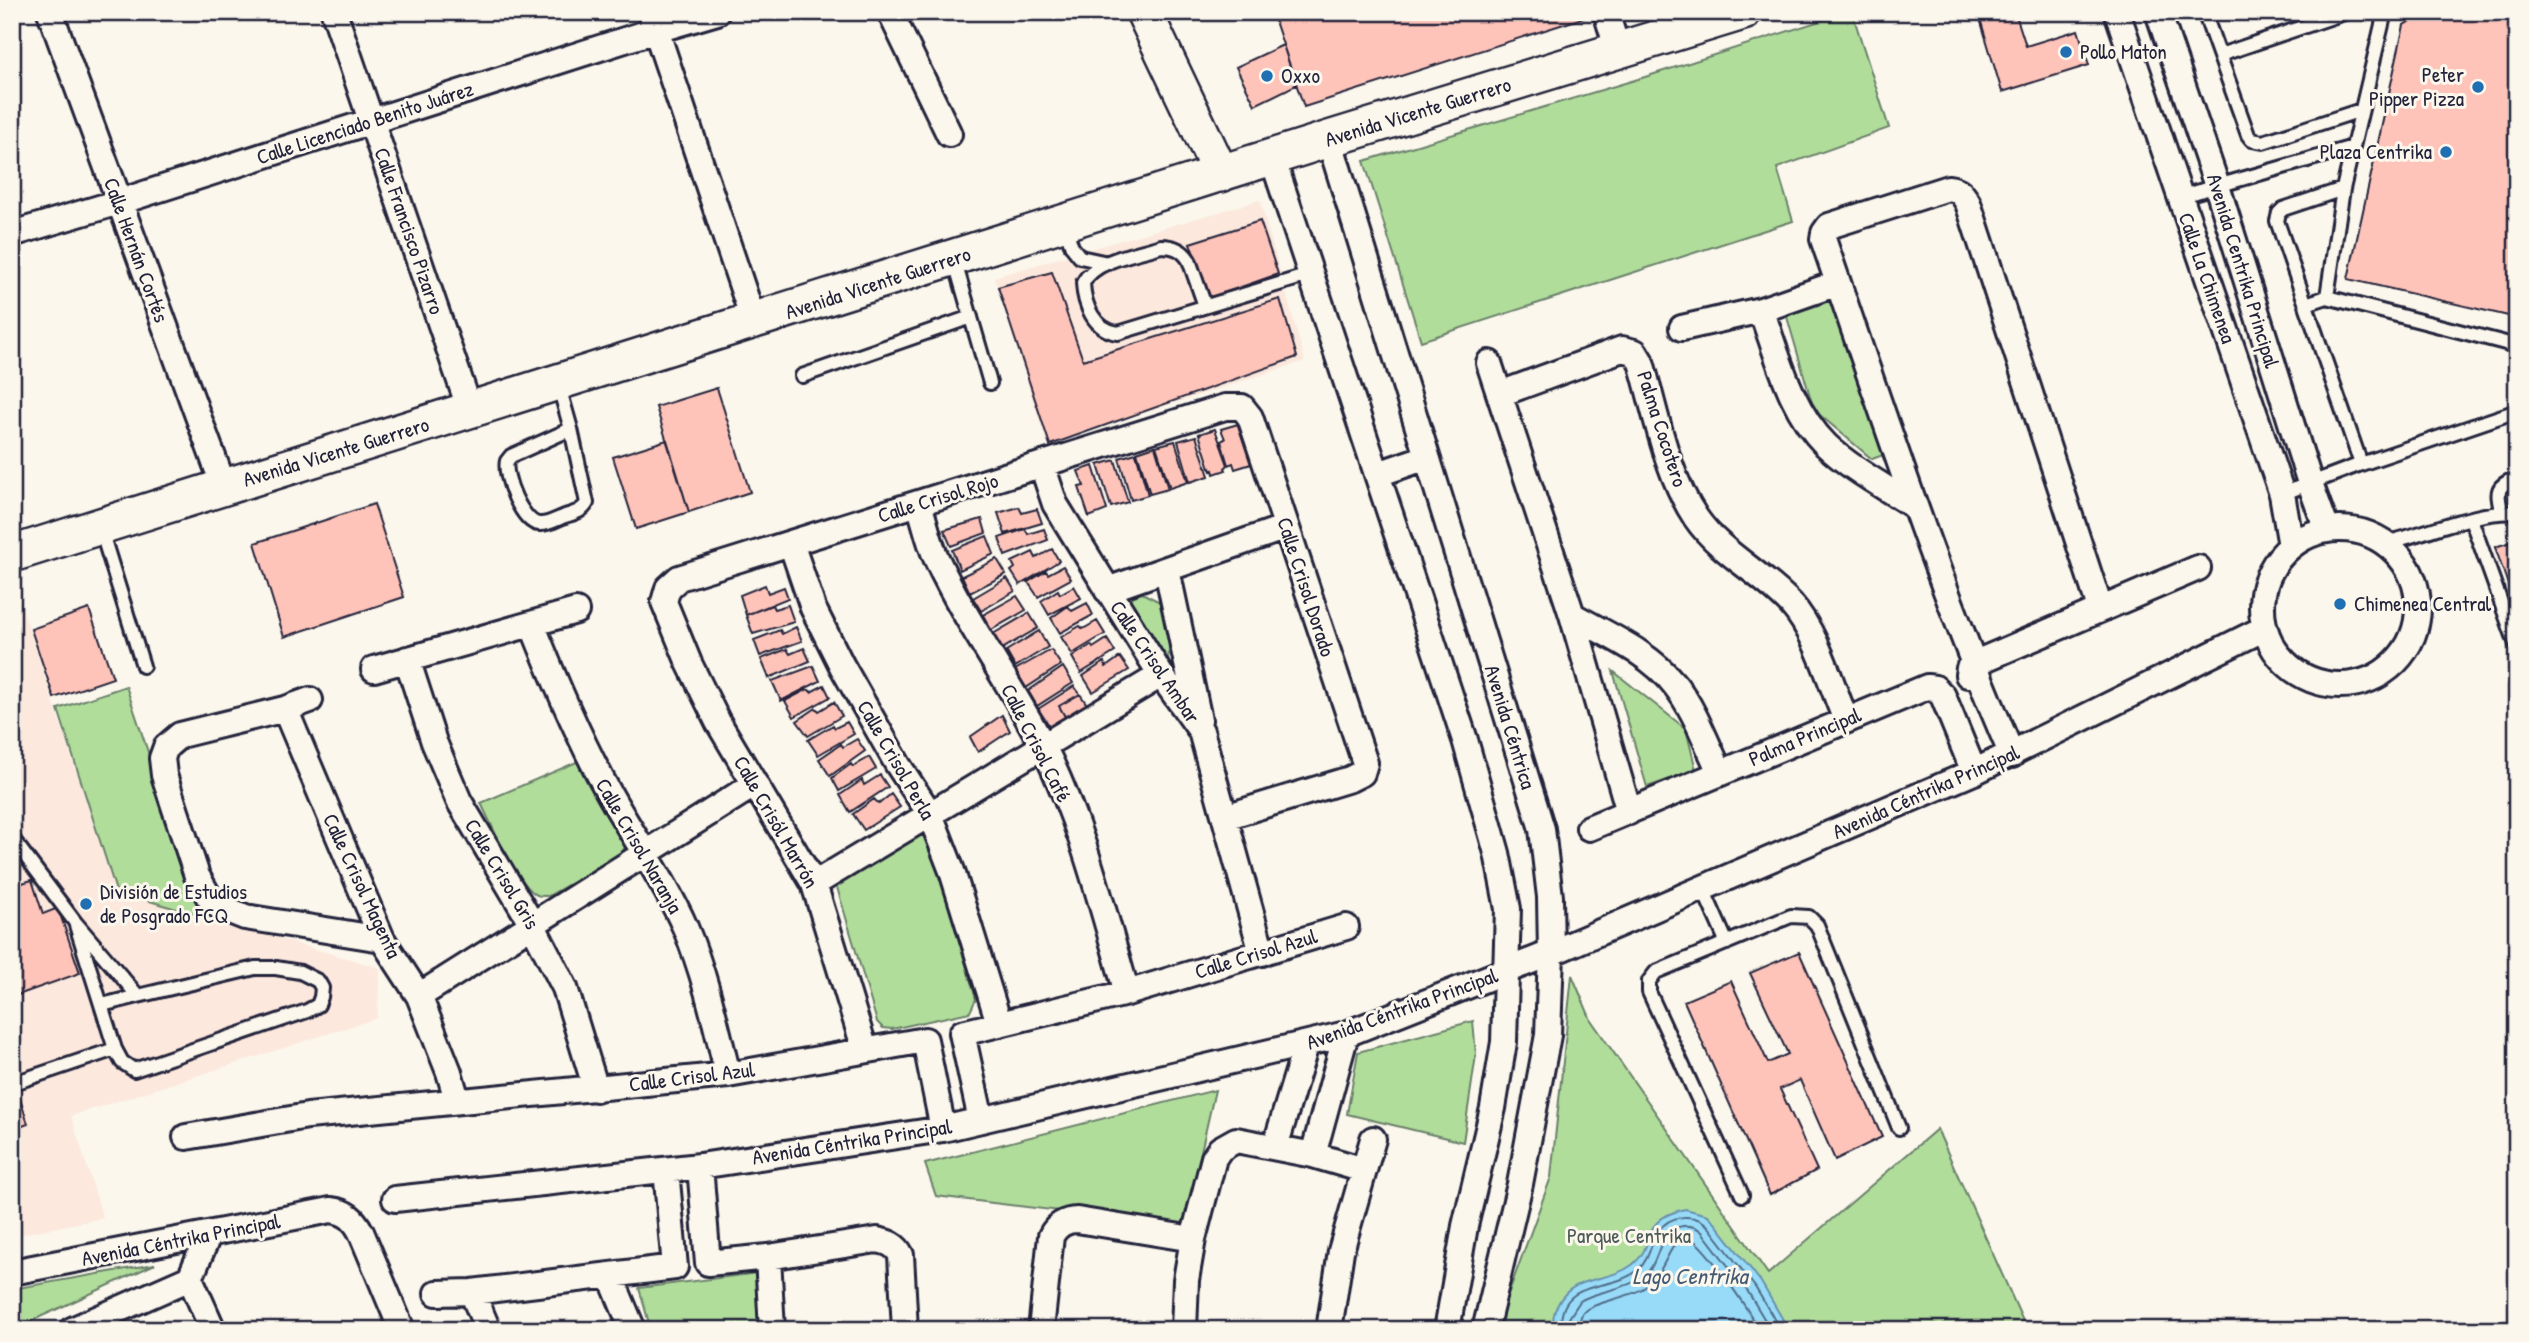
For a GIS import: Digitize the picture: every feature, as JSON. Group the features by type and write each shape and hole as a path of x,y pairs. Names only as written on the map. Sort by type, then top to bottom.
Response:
{"main road":[{"path":"1144,12 1220,174"},
{"name":"Avenida Vicente Guerrero","path":"12,554 1329,139 1743,12"}],"street":[{"name":"Calle Hernán Cortés","path":"50,12 224,487"},
{"name":"Calle Francisco Pizarro","path":"334,12 470,410"},
{"name":"Calle Licenciado Benito Juárez","path":"12,234 371,121 653,21 717,12"},
{"path":"890,12 948,134"},
{"path":"1606,12 1618,51"},
{"name":"Calle La Chimenea","path":"2117,12 2282,494 2291,546"},
{"name":"Avenida Centrika Principal","path":"2158,12 2217,186 2309,483 2327,530"},
{"path":"653,21 754,322"},
{"name":"Avenida Céntrica","path":"1329,139 1542,829 1550,897 1548,1035 1520,1184 1485,1330"},
{"path":"1272,157 1465,740 1497,853 1508,909 1504,1042 1493,1108 1465,1226 1447,1330"},
{"path":"2007,757 1914,506 1823,239 1829,226 1948,188 1962,192 1968,202 2100,608"},
{"path":"1682,328 1761,310 1838,283"},
{"path":"1761,310 1790,390 1807,422 1842,459 1914,506"},
{"name":"Palma Cocotero","path":"1500,394 1622,349 1636,352 1685,500 1698,521 1722,546 1767,581 1793,606 1812,637 1846,720"},
{"path":"1489,363 1572,615 1629,812"},
{"name":"Calle Crisol Rojo","path":"664,602 668,588 679,578 1225,407"},
{"name":"Calle Crisol Dorado","path":"1225,407 1242,407 1248,411 1365,763 1362,773 1350,779 1225,817"},
{"path":"1378,474 1427,457"},
{"name":"Calle Crisol Ambar","path":"1042,465 1055,504 1161,675 1201,731 1262,953"},
{"name":"Calle Crisol Café","path":"919,504 935,557 960,605 1043,746 1063,788 1084,847 1127,993"},
{"path":"1107,590 1286,527"},
{"path":"2347,529 2384,543 2401,559 2413,580 2418,604 2415,628 2406,649 2390,668 2370,680 2347,686 2323,684 2301,676 2282,660 2269,641 2265,628 2262,615 2263,589 2273,565 2291,546 2308,536 2327,530 2347,529"},
{"name":"Calle Crisol Perla","path":"792,543 814,608 842,666 898,765 930,814 952,871 999,1023"},
{"path":"1973,664 2198,568"},
{"path":"1167,570 1201,731"},
{"name":"Calle Crisól Marrón","path":"664,602 689,663 718,722 814,884 865,1050"},
{"path":"374,668 576,611"},
{"path":"1572,615 1645,656 1661,670 1676,686 1691,710 1720,772"},
{"name":"Calle Crisol Naranja","path":"532,624 592,763 668,891 686,929 705,983 728,1074"},
{"name":"Avenida Céntrika Principal","path":"396,1199 699,1166 943,1129 1346,1034 1508,971 1974,772 2265,628"},
{"name":"Calle Crisol Gris","path":"407,659 434,742 459,801 532,924 565,988 596,1089"},
{"path":"814,884 1161,675"},
{"name":"Palma Principal","path":"1589,828 1922,688 1935,688 1943,696 1974,772"},
{"path":"310,700 285,709 193,730 171,741 162,758 164,775 197,876 209,897 220,907 245,917 382,939"},
{"name":"Calle Crisol Magenta","path":"285,709 382,939 419,996 457,1100"},
{"path":"419,996 755,784"},
{"name":"Calle Crisol Azul","path":"981,1120 962,1033 1127,993 1346,928"},
{"path":"1313,1155 1346,1034"},
{"name":"Calle Crisol Azul","path":"186,1136 308,1116 728,1074 925,1040 943,1129"},
{"path":"1275,1147 1306,1045"},
{"path":"1329,1330 1341,1251 1373,1139"},
{"path":"1184,1330 1186,1280 1193,1239 1214,1158 1220,1149 1236,1140 1313,1155 1364,1170"},
{"path":"699,1166 708,1263 768,1257 877,1240 888,1242 898,1249 901,1255 905,1330"},
{"path":"437,1293 472,1292 675,1267 666,1170"},
{"name":"Avenida Céntrika Principal","path":"12,1272 331,1210 348,1215 361,1232 402,1330"},
{"path":"1041,1330 1051,1236 1061,1224 1077,1220 1193,1239"},
{"path":"72,1330 190,1278 208,1236"},
{"path":"768,1257 772,1330"},
{"path":"610,1275 633,1330"},
{"path":"190,1278 213,1330"},
{"path":"472,1292 488,1330"}],"lane":[{"path":"2204,12 2252,140 2263,142 2361,110"},
{"path":"2220,55 2347,12"},
{"path":"2327,297 2343,189 2385,12"},
{"path":"2179,197 2353,147"},
{"path":"2343,189 2283,209 2278,216 2279,228 2361,464"},
{"path":"1064,224 1072,247 1080,257 1108,263"},
{"path":"1205,306 1189,260 1179,249 1170,246 1161,246 1108,263 1091,272 1083,283 1095,322 1110,332 1118,333 1312,274"},
{"path":"954,259 990,383"},
{"path":"2306,304 2327,297 2517,345"},
{"path":"802,376 971,317"},
{"path":"558,383 571,429 587,503 580,511 543,524 534,523 525,517 509,483 506,474 507,461 511,456 571,429"},
{"path":"2282,494 2517,411"},
{"path":"2501,512 2498,494 2500,487 2517,478"},
{"path":"2384,543 2501,512 2517,513"},
{"path":"2471,519 2517,647"},
{"path":"100,526 143,666"},
{"path":"12,838 75,922 138,996"},
{"path":"1699,891 1724,944"},
{"path":"1742,1195 1648,987 1656,972 1791,916 1809,917 1817,925 1899,1128"},
{"path":"75,922 116,1049 128,1068 140,1069 307,1011 318,1004 322,988 314,978 300,972 255,968 102,1005"},
{"path":"20,1082 116,1049"}],"shaded area":[{"path":"1260,200 1305,361 1047,444 994,277"},
{"name":"División de Estudios de Posgrado FCQ","path":"15,586 116,891 380,968 377,1018 71,1116 103,1218 12,1236 12,587"}],"green space":[{"path":"1852,12 1889,128 1777,168 1793,221 1421,341 1364,161 1645,77"},
{"path":"1833,296 1886,454 1872,459 1814,410 1785,310"},
{"path":"1142,593 1160,602 1169,644 1168,659 1164,661 1130,601 1132,597"},
{"path":"1613,671 1686,729 1696,770 1647,787"},
{"path":"126,686 203,917 116,891 58,709"},
{"path":"579,761 624,838 625,846 622,854 548,896 538,895 530,889 514,867 481,803"},
{"path":"912,833 921,834 929,840 976,999 970,1012 892,1029 883,1028 877,1022 836,884"},
{"name":"Parque Centrika","path":"1572,975 1591,1020 1768,1274 1937,1129 2027,1330 1495,1330 1551,1177"},
{"path":"1473,1021 1476,1055 1463,1142 1347,1114 1358,1052"},
{"path":"1215,1090 1184,1226 936,1196 925,1164"},
{"path":"155,1264 12,1330 12,1289"},
{"path":"758,1273 762,1330 651,1330 639,1288"}],"water":[{"name":"Lago Centrika","path":"1685,1209 1708,1215 1715,1223 1761,1282 1789,1330 1555,1330 1554,1314 1565,1294 1582,1283 1623,1271 1632,1265 1640,1257 1654,1226 1670,1214"}],"building":[{"path":"1272,12 1591,12 1592,15 1304,107"},
{"path":"1978,12 2015,12 2026,46 2078,30 2089,65 2002,92"},
{"name":"Plaza Centrika","path":"2426,12 2517,12 2517,318 2348,279 2404,25"},
{"name":"Oxxo","path":"1283,45 1296,85 1255,105 1236,67"},
{"path":"1260,221 1278,274 1210,298 1190,243"},
{"path":"1052,272 1083,360 1280,299 1297,357 1050,445 998,287"},
{"path":"717,388 750,492 689,512 656,407"},
{"path":"1238,424 1251,464 1235,469 1233,463 1228,465 1221,441 1225,439 1221,429"},
{"path":"1215,429 1228,465 1226,470 1214,474 1199,434"},
{"path":"1196,436 1209,476 1190,482 1178,441"},
{"path":"667,440 689,512 636,529 613,457"},
{"path":"1175,441 1188,482 1170,488 1156,446"},
{"path":"1155,446 1168,489 1150,494 1137,452"},
{"path":"1136,453 1148,495 1131,500 1119,458"},
{"path":"1115,460 1128,502 1111,507 1098,465"},
{"path":"1093,466 1107,510 1089,517 1079,487 1084,486 1078,471"},
{"path":"374,504 404,597 284,637 255,543"},
{"path":"1019,507 1022,513 1037,509 1042,523 1005,534 998,513"},
{"path":"982,519 986,533 951,546 944,530"},
{"path":"1025,529 1028,534 1044,529 1048,540 1005,556 999,538"},
{"path":"987,536 994,554 960,570 952,550"},
{"path":"2517,540 2517,611 2495,547"},
{"path":"1052,549 1059,561 1020,585 1011,571 1015,568 1012,562 1033,552 1036,558"},
{"path":"997,559 1006,574 970,593 962,576"},
{"path":"1063,566 1071,579 1038,597 1028,582 1046,571 1048,574"},
{"path":"1007,578 1015,591 981,611 973,598"},
{"path":"765,585 768,593 784,587 788,598 746,615 740,595"},
{"path":"1074,586 1081,598 1049,615 1041,601 1058,590 1060,594"},
{"path":"1017,596 1026,610 991,630 983,615"},
{"path":"1087,603 1093,615 1060,633 1051,618 1068,606 1072,611"},
{"path":"772,605 774,609 788,605 794,622 753,634 746,615"},
{"path":"89,609 113,678 54,698 31,629"},
{"path":"1029,613 1038,628 1002,649 993,634"},
{"path":"1097,621 1105,634 1072,654 1061,637 1080,626 1083,629"},
{"path":"796,627 802,641 760,656 754,640 780,630 782,634"},
{"path":"1039,631 1048,647 1015,667 1006,651"},
{"path":"1107,639 1115,652 1081,673 1072,657"},
{"path":"804,648 810,661 769,678 761,659 787,649 790,654"},
{"path":"1051,650 1061,665 1026,688 1015,670"},
{"path":"1120,657 1129,670 1093,692 1083,676 1104,662 1106,667"},
{"path":"813,666 820,681 781,701 772,681"},
{"path":"1063,667 1073,683 1037,706 1028,691"},
{"path":"824,685 830,697 794,717 785,701 808,689 811,692"},
{"path":"1074,686 1080,694 1059,706 1067,720 1051,728 1038,709"},
{"path":"1080,694 1088,706 1067,720 1059,706"},
{"path":"834,702 842,716 808,736 797,721 816,708 819,711"},
{"path":"1002,715 1010,731 978,752 970,737"},
{"path":"847,722 854,734 818,755 808,740 833,725 835,728"},
{"path":"857,739 865,751 830,776 819,759 841,744 843,747"},
{"path":"869,757 876,769 839,791 832,778 851,764 853,767"},
{"path":"880,775 888,787 850,812 840,795 862,780 864,785"},
{"path":"891,794 900,807 864,830 853,814 874,799 879,804"},
{"path":"32,880 43,914 58,908 80,973 12,997 12,886"},
{"path":"1799,952 1882,1137 1835,1160 1800,1080 1780,1089 1817,1170 1770,1195 1684,1001 1731,981 1768,1063 1788,1054 1750,973"},
{"path":"12,1074 28,1124 12,1130"}],"place":[{"name":"Pollo Maton","path":"2066,52"},
{"name":"Oxxo","path":"1267,76"},
{"name":"Peter Pipper Pizza","path":"2478,87"},
{"name":"Plaza Centrika","path":"2446,152"},
{"name":"Chimenea Central","path":"2340,604"},
{"name":"División de Estudios de Posgrado FCQ","path":"86,904"}]}
